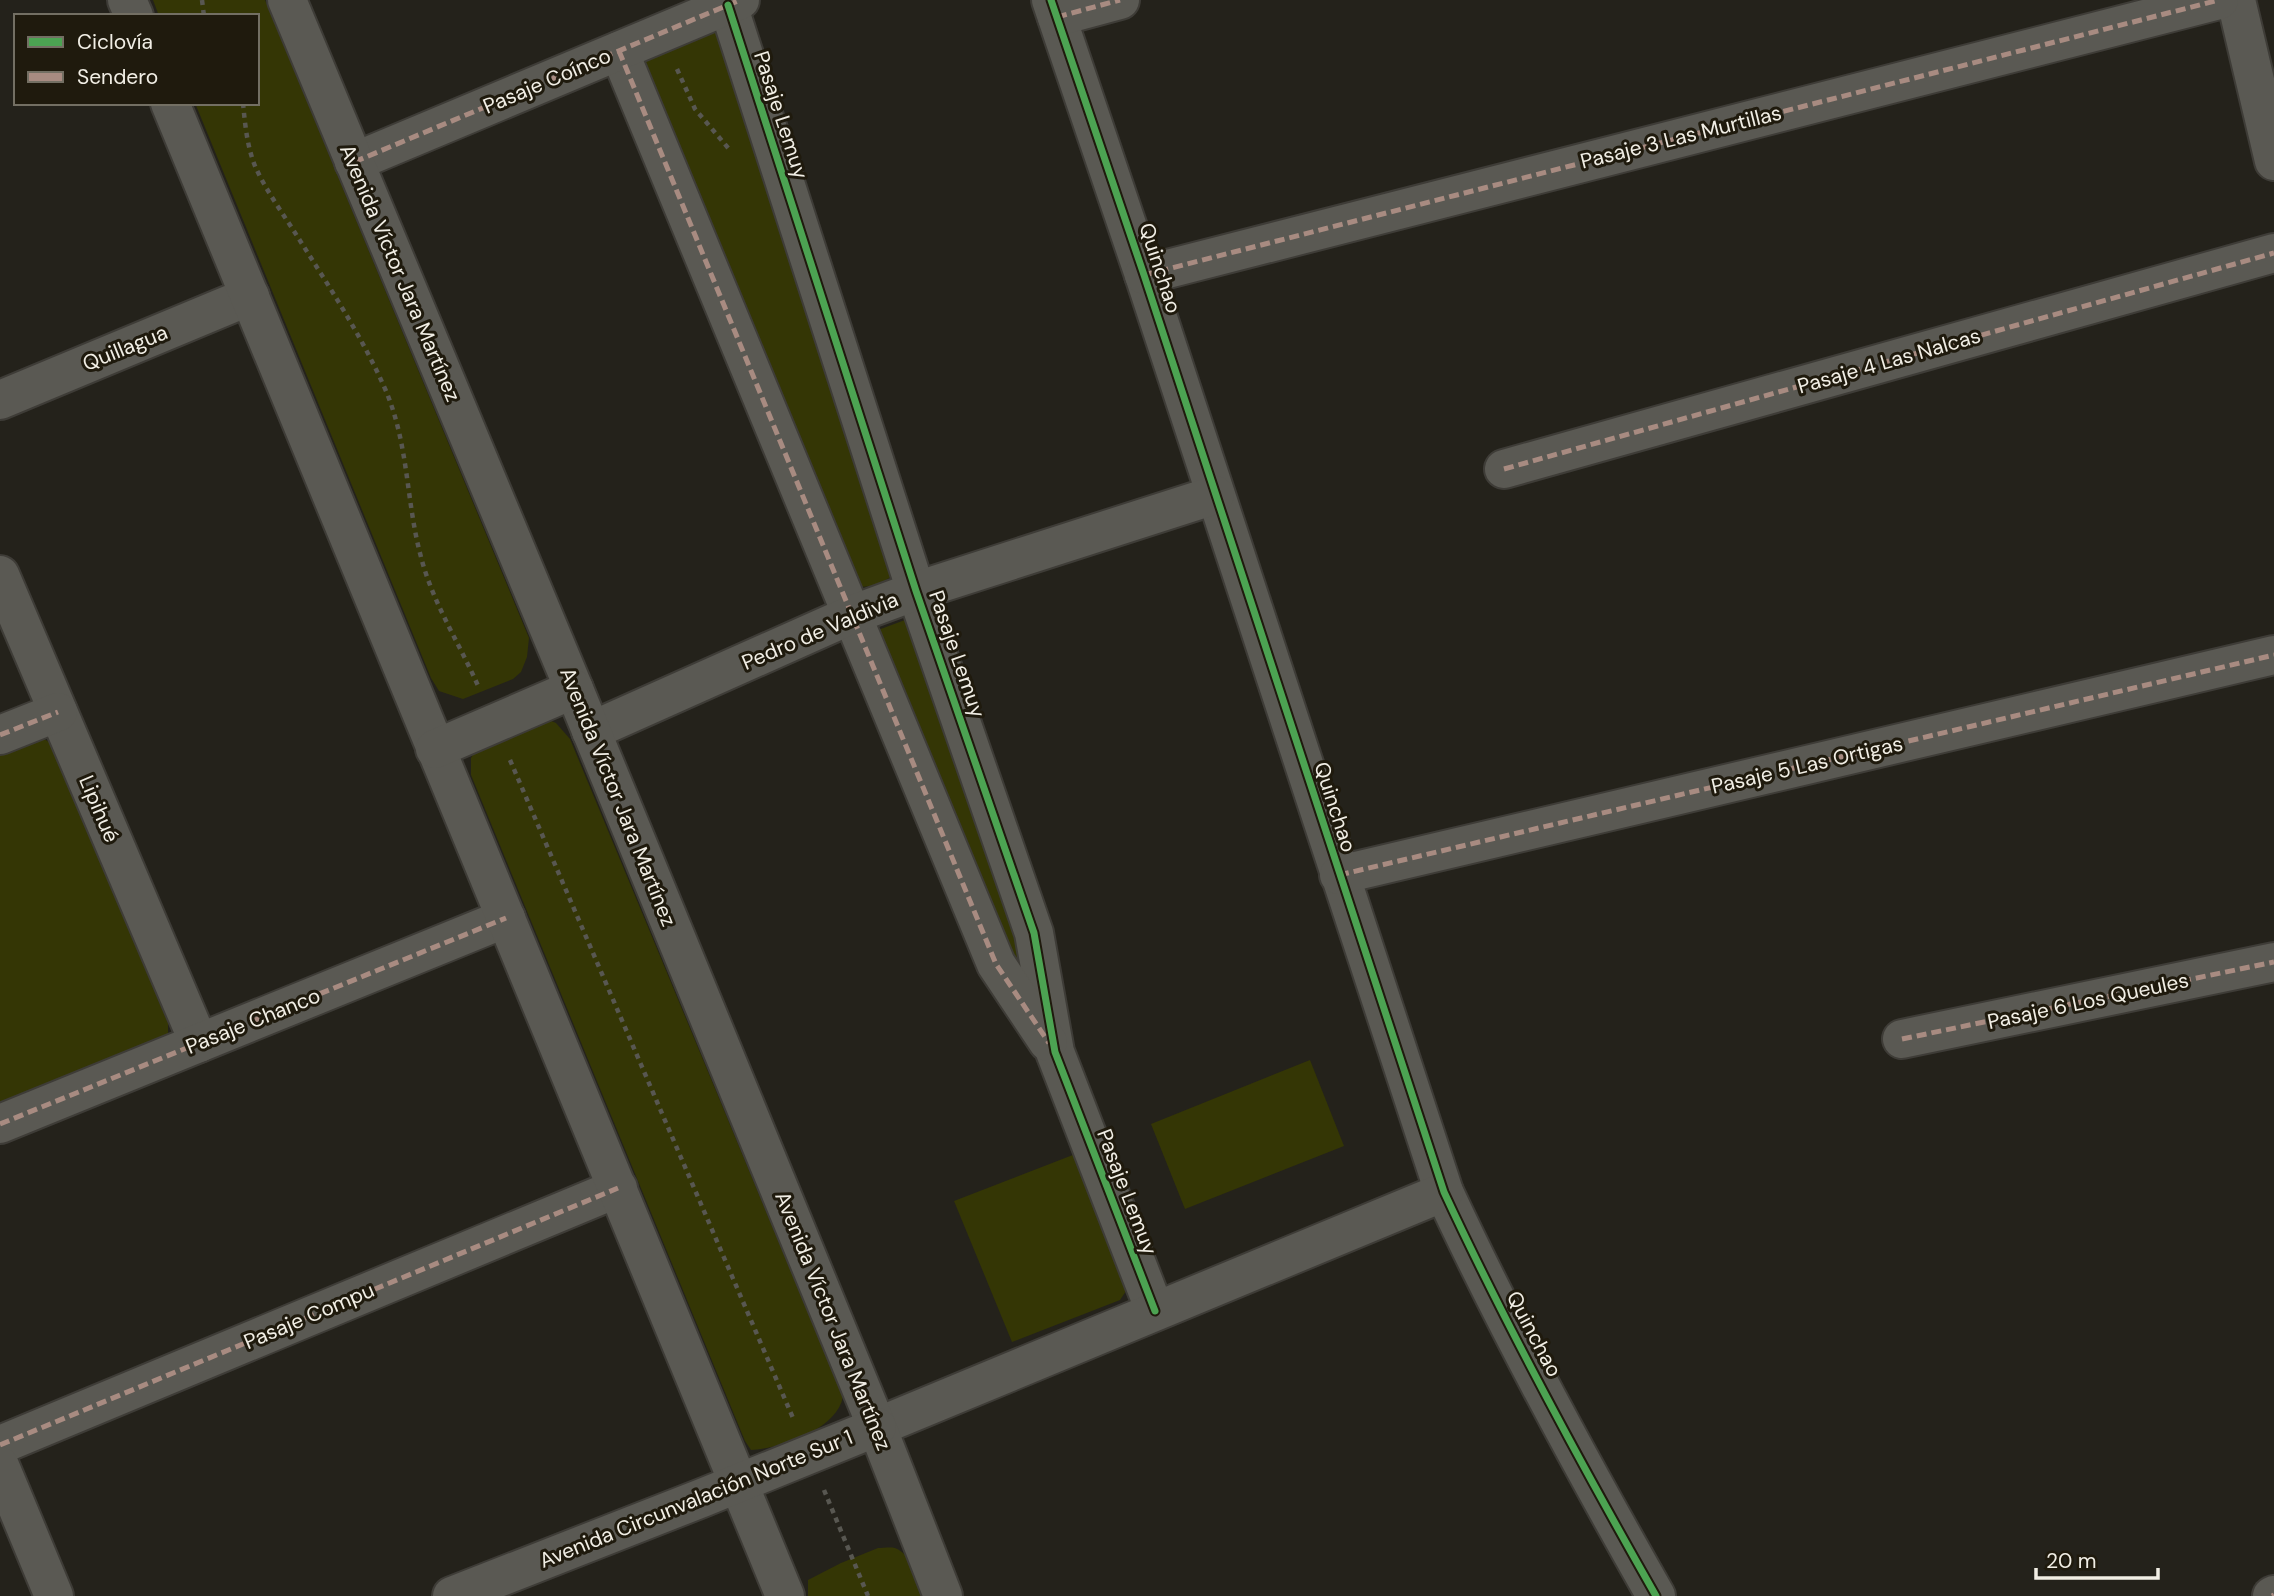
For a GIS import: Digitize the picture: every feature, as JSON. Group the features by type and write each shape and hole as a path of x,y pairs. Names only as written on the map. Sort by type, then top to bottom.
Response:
{"street":[{"name":"Avenida Víctor Jara Martínez","path":"287,0 574,689 877,1427 943,1596"},
{"path":"1054,8 1119,0"},
{"name":"Pasaje 3 Las Murtillas","path":"1144,275 2219,0"},
{"path":"2236,0 2274,161"},
{"name":"Pasaje Coínco","path":"354,162 734,3"},
{"name":"Pasaje Lemuy","path":"734,3 916,591 1034,933 1055,1052 1154,1311"},
{"name":"Quinchao","path":"1054,8 1444,1192 1537,1379 1656,1596"},
{"name":"Pasaje Lemuy","path":"619,51 996,964 1055,1052"},
{"path":"171,105 785,1596"},
{"name":"Pasaje 4 Las Nalcas","path":"1504,469 2274,253"},
{"name":"Quillagua","path":"0,400 250,296"},
{"name":"Pedro de Valdivia","path":"591,731 851,615 916,591 1214,495"},
{"name":"Lipihué","path":"0,575 199,1043"},
{"name":"Pasaje 5 Las Ortigas","path":"1339,875 2274,655"},
{"path":"435,749 574,689"},
{"path":"0,736 58,712"},
{"name":"Pasaje Chanco","path":"0,1124 506,918"},
{"name":"Pasaje 6 Los Queules","path":"1902,1039 2274,962"},
{"name":"Pasaje Compu","path":"0,1445 618,1188"},
{"name":"Avenida Circunvalación Norte Sur 1","path":"452,1596 877,1427 1444,1192"},
{"path":"0,1466 54,1596"}],"path":[{"path":"243,105 248,143 255,165 366,351 386,392 406,463 420,555 431,590 468,662 869,1596"}],"shaded area":[{"path":"153,0 265,0 529,638 527,657 521,672 513,679 463,699 439,691 431,678 196,105 259,105 259,14 158,14"},
{"path":"717,25 895,574 871,586 856,586 641,67 644,56"},
{"path":"913,617 1021,926 1029,1000 878,630"},
{"path":"544,718 556,723 570,739 843,1397 838,1409 819,1428 777,1446 751,1450 745,1441 471,775 471,758 478,746"},
{"path":"42,738 51,743 168,1023 168,1034 162,1043 0,1109 0,752"},
{"path":"1310,1060 1344,1146 1185,1209 1151,1124"},
{"path":"1078,1153 1127,1280 1126,1291 1120,1300 1012,1342 954,1201"},
{"path":"878,1548 895,1548 906,1556 924,1596 808,1596 808,1580"}],"marked path":[{"path":"354,162 740,0"},
{"path":"1057,17 1120,0"},
{"path":"1144,275 2219,0"},
{"path":"619,51 996,964 1049,1043"},
{"path":"1504,469 2274,253"},
{"path":"1339,875 2274,655"},
{"path":"0,735 58,712"},
{"path":"0,1124 506,918"},
{"path":"1902,1039 2274,962"},
{"path":"0,1445 618,1188"}],"cycle path":[{"path":"1051,0 1144,275 1444,1192 1546,1396 1656,1596"},
{"path":"728,5 916,591 1034,933 1055,1052 1155,1311"}]}
